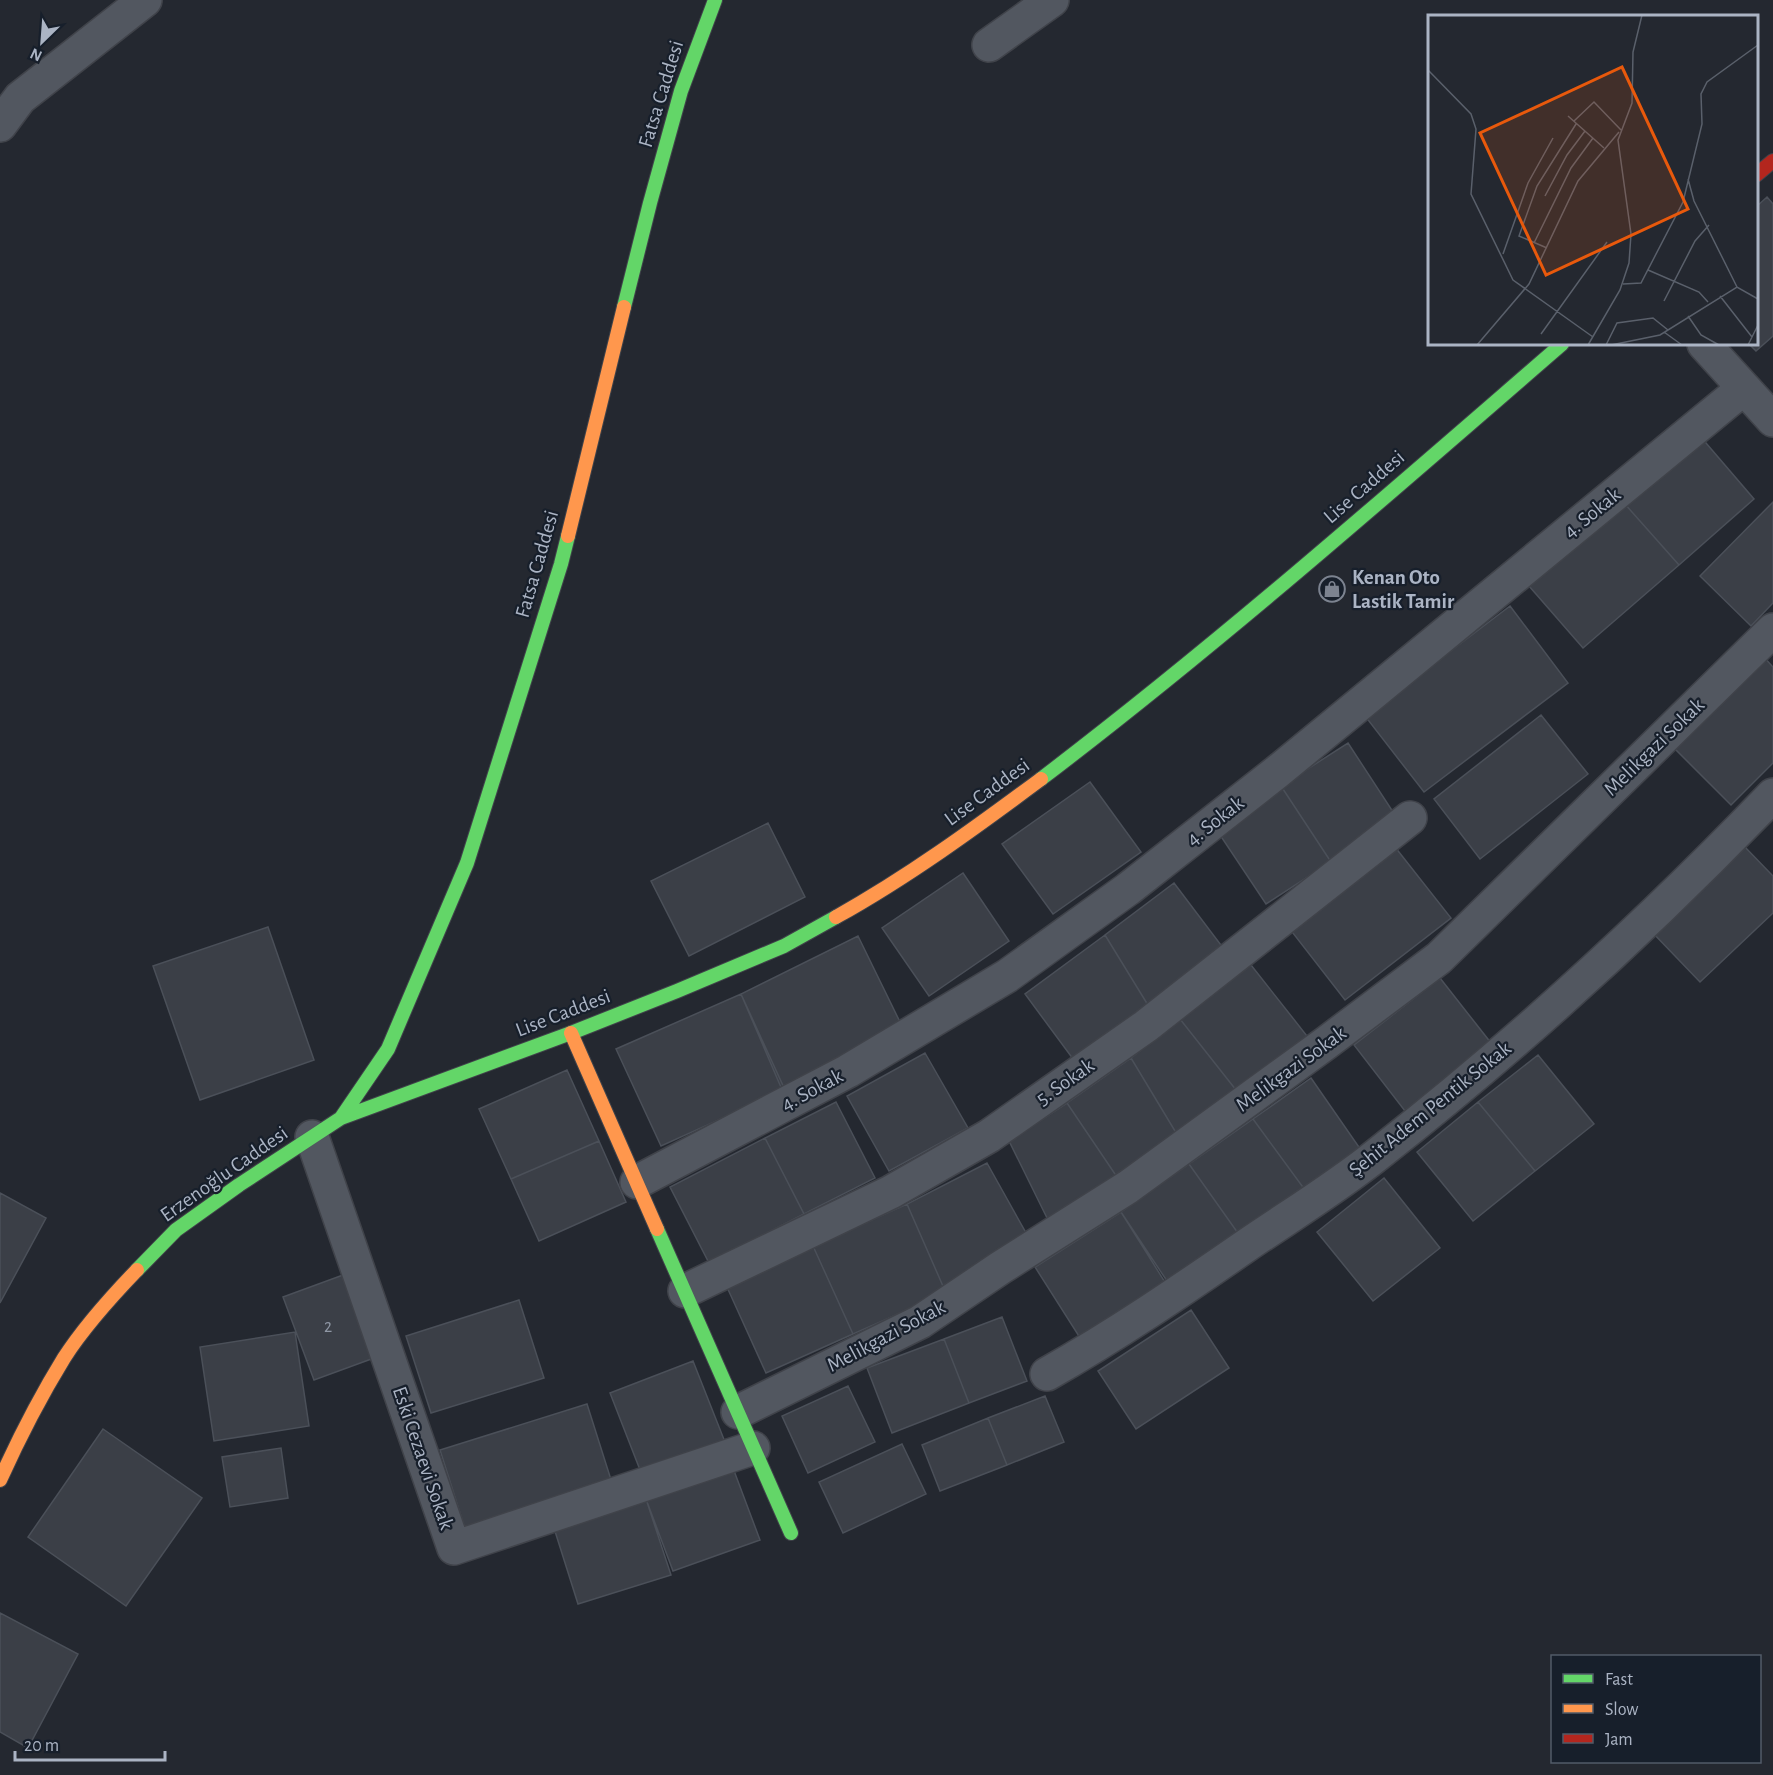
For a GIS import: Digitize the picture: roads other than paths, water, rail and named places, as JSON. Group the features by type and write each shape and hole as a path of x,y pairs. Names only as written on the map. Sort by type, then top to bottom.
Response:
{"street":[{"path":"0,125 20,98 145,0"},
{"name":"Fatsa Caddesi","path":"341,1118 388,1049 467,863 561,564 653,192 681,91 715,0"},
{"path":"989,45 1052,0"},
{"path":"1758,173 1773,161"},
{"name":"Lise Caddesi","path":"341,1118 571,1033 784,946 876,895 997,812 1138,705 1370,510 1561,345"},
{"path":"1705,345 1773,420"},
{"name":"4. Sokak","path":"637,1182 848,1071 1017,969 1128,889 1277,772 1744,388"},
{"name":"Melikgazi Sokak","path":"738,1412 920,1322 1128,1187 1439,958 1773,630"},
{"name":"Şehit Adem Pentik Sokak","path":"1047,1374 1200,1278 1377,1155 1521,1036 1703,868 1773,795"},
{"name":"5. Sokak","path":"685,1291 891,1192 988,1136 1146,1026 1410,818"},
{"path":"571,1033 791,1533"},
{"name":"Erzenoğlu Caddesi","path":"0,1480 22,1431 65,1358 113,1294 176,1230 239,1185 341,1118"},
{"name":"Eski Cezaevi Sokak","path":"312,1137 454,1548 753,1448"}],"place":[{"name":"Kenan Oto Lastik Tamir","path":"1332,589"}]}
